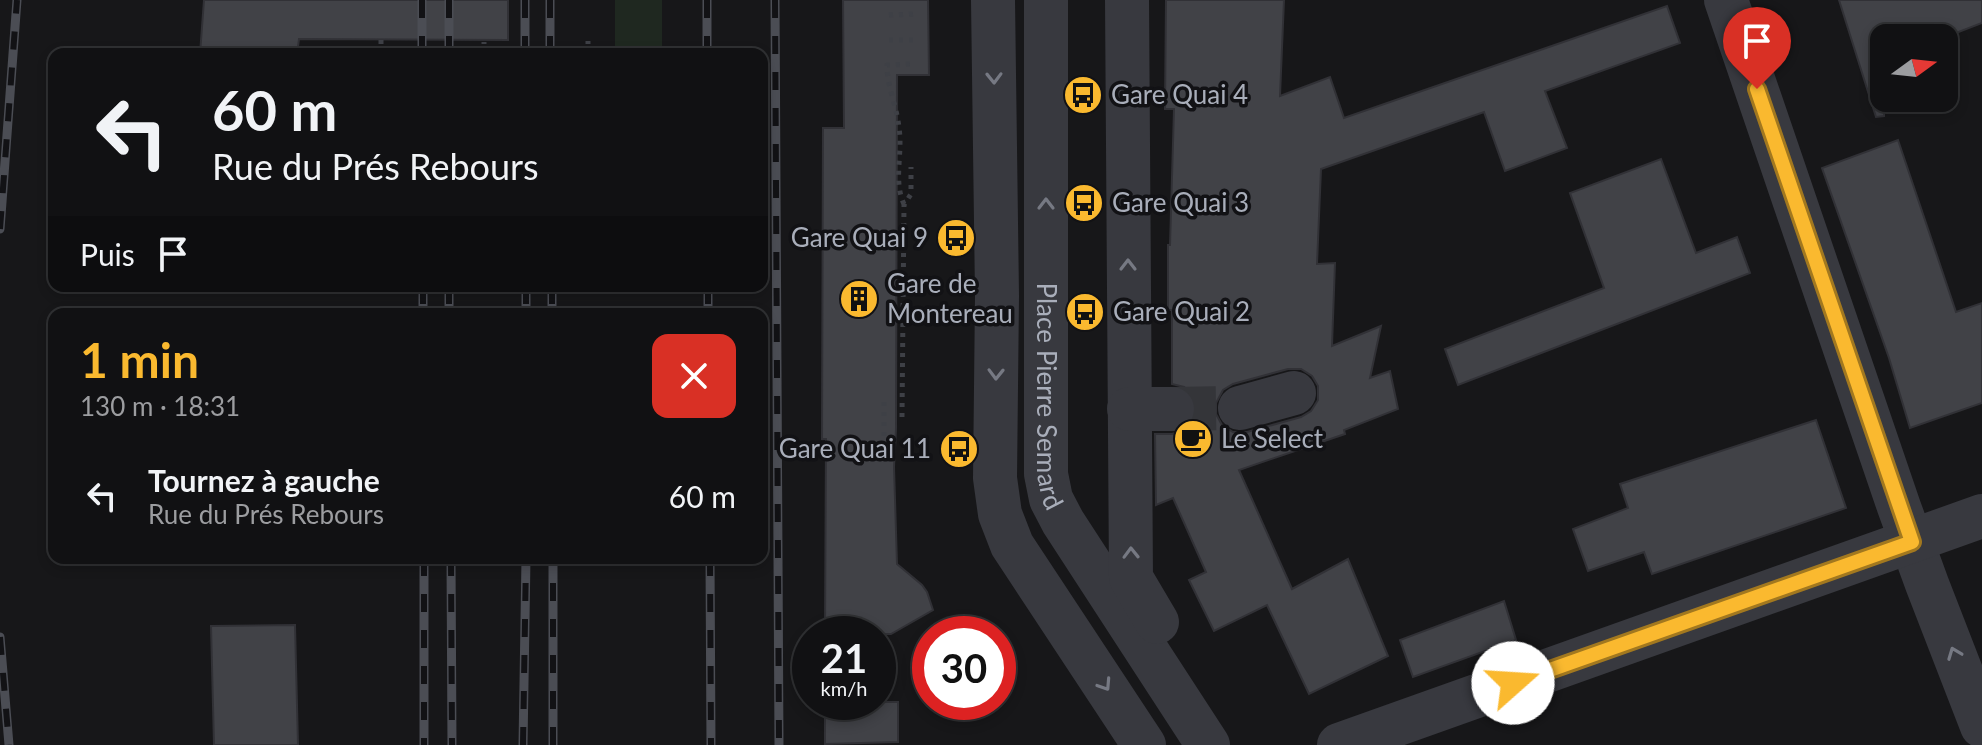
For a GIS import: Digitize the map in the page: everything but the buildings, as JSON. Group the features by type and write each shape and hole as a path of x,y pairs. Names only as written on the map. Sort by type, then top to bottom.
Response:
{"street":[{"name":"Place Pierre Semard","path":"993,0 997,296 995,478 1000,514 1012,545 1144,745"},
{"name":"Place Pierre Semard","path":"1046,0 1046,474 1051,499 1208,745"},
{"path":"1127,0 1131,578 1228,745"},
{"path":"1726,0 1912,542 1982,726"},
{"path":"1240,408 1294,393"},
{"path":"1129,409 1172,409"},
{"path":"1339,745 1982,516"}],"path":[{"path":"889,15 918,14"},
{"path":"381,40 381,48"},
{"path":"889,40 918,40"},
{"path":"588,41 588,48"},
{"path":"484,42 484,48"},
{"path":"902,417 899,315 904,205 899,194 900,129 887,65 912,64"},
{"path":"904,205 911,194 911,167"},
{"path":"884,401 884,446"}],"shaded area":[{"path":"615,0 662,0 662,48 615,48"}],"tunnel":[{"path":"1172,409 1240,408"}],"railway":[{"path":"0,229 17,0"},
{"path":"422,0 422,48"},
{"path":"449,0 449,48"},
{"path":"525,0 525,48"},
{"path":"550,0 550,48"},
{"path":"707,0 707,48"},
{"path":"775,0 779,745"},
{"path":"423,292 423,308"},
{"path":"449,292 449,308"},
{"path":"526,292 526,308"},
{"path":"552,292 552,308"},
{"path":"708,292 708,308"},
{"path":"424,564 424,745"},
{"path":"451,564 452,745"},
{"path":"523,745 526,564"},
{"path":"553,564 553,745"},
{"path":"710,564 711,745"},
{"path":"0,637 9,745"}],"place":[{"name":"Gare Quai 4","path":"1083,95"},
{"name":"Gare Quai 3","path":"1084,203"},
{"name":"Gare Quai 9","path":"956,238"},
{"name":"Gare de Montereau","path":"859,299"},
{"name":"Gare Quai 2","path":"1085,312"},
{"name":"Le Select","path":"1193,439"},
{"name":"Gare Quai 11","path":"959,449"}],"route":[{"path":"1513,683 1912,542 1757,89"}]}
